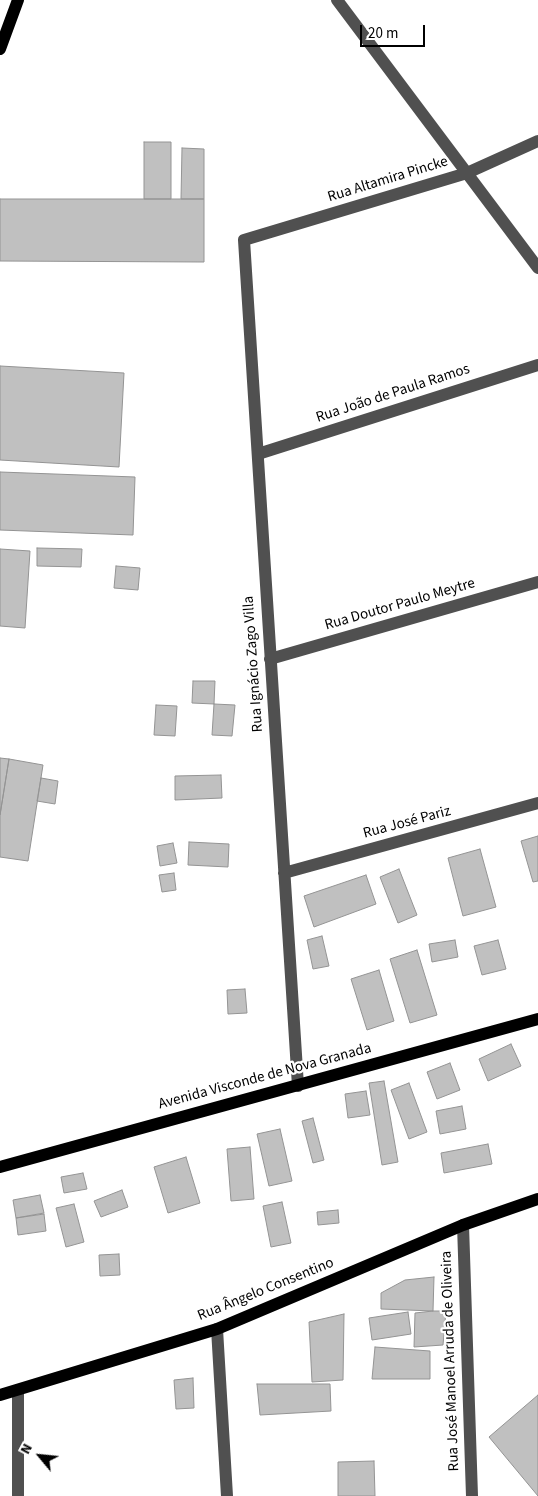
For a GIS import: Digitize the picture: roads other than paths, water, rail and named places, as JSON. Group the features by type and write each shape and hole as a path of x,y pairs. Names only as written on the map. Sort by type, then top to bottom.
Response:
{"main road":[{"path":"0,49 18,0"},
{"name":"Avenida Visconde de Nova Granada","path":"0,1166 538,1019"},
{"name":"Rua Ângelo Consentino","path":"0,1395 217,1329 463,1225 538,1198"}],"street":[{"path":"337,0 538,268"},
{"name":"Rua Altamira Pincke","path":"244,240 467,174 538,141"},
{"name":"Rua Ignácio Zago Villa","path":"244,240 298,1086"},
{"name":"Rua João de Paula Ramos","path":"258,454 538,365"},
{"name":"Rua Doutor Paulo Meytre","path":"270,659 538,582"},
{"name":"Rua José Pariz","path":"284,873 538,803"},
{"name":"Rua José Manoel Arruda de Oliveira","path":"463,1225 472,1496"},
{"path":"217,1329 227,1496"},
{"path":"18,1390 18,1496"}]}
